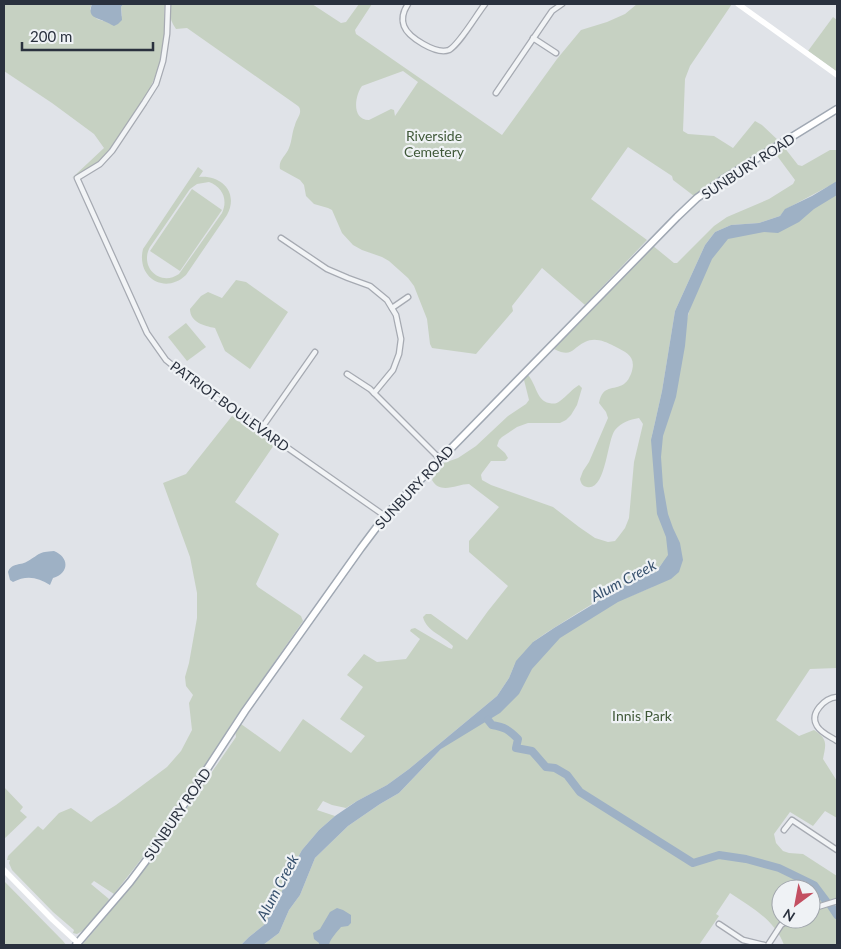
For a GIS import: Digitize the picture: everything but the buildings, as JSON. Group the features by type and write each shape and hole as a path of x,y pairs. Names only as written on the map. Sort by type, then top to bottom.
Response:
{"main road":[{"path":"738,4 837,75"},
{"name":"SUNBURY ROAD","path":"77,944 130,882 154,850 254,697 385,516 698,198 725,178 837,109"},
{"path":"4,870 77,944"}],"street":[{"name":"PATRIOT BOULEVARD","path":"168,4 167,34 163,61 156,84 112,151 100,164 77,178 147,333 166,360 192,381 385,516"},
{"path":"408,4 402,17 404,26 409,33 425,45 440,52 449,50 456,44 485,4"},
{"path":"496,93 552,11 562,4"},
{"path":"534,38 556,53"},
{"path":"281,238 327,269 370,286 387,300 392,308 396,315 401,339 399,354 393,370 374,393"},
{"path":"392,308 408,297"},
{"path":"261,429 315,352"},
{"path":"347,374 370,389 440,459"},
{"path":"837,697 823,702 817,711 815,719 817,726 837,741"},
{"path":"784,830 792,820 837,850"},
{"path":"821,906 837,901"},
{"path":"719,924 743,940 764,945"},
{"path":"768,945 778,929"}],"green space":[{"path":"4,4 92,4 90,9 97,19 110,24 122,16 121,7 123,4 165,4 164,42 153,82 131,120 105,156 97,164 72,178 104,148 94,134 4,71"},
{"name":"Riverside Cemetery","path":"171,4 312,4 341,23 346,22 359,4 372,4 355,30 356,34 502,135 557,59 581,30 625,14 637,4 732,4 690,66 685,79 683,131 688,134 714,136 733,148 755,121 780,142 694,196 673,180 672,176 628,147 591,199 647,240 585,305 542,268 512,306 513,311 476,354 432,348 427,319 414,286 408,278 389,261 353,245 342,233 332,210 314,204 306,196 304,185 300,180 280,169 280,163 289,148 300,114 299,107 187,28 176,29 171,20","holes":["403,71 418,82 395,116 394,110 391,109 369,120 359,116 356,101 362,86"]},
{"path":"833,17 837,20 837,72 808,51"},
{"name":"Innis Park","path":"784,147 798,165 802,166 830,150 837,150 837,668 810,669 776,720 799,736 814,730 824,739 823,759 837,781 837,818 825,811 813,826 790,812 774,834 776,843 783,851 803,854 837,876 837,945 784,945 776,929 821,929 821,879 771,879 771,924 754,909 730,893 716,914 719,916 699,945 263,945 279,933 289,910 300,895 315,858 348,826 399,793 441,749 505,692 516,661 509,678 497,696 387,785 346,808 323,801 317,810 335,816 319,830 302,850 285,881 280,898 264,925 241,945 82,945 162,843 236,737 235,731 241,724 280,752 303,719 351,753 365,736 340,719 363,687 347,675 364,654 377,662 406,659 420,639 410,631 415,628 452,649 453,646 449,642 425,622 423,617 426,614 431,614 467,640 508,586 469,552 469,541 499,507 469,484 444,488 439,487 432,480 441,464 458,458 476,446 508,416 526,404 529,400 524,380 525,376 528,375 545,402 555,404 579,385 582,388 577,405 571,415 560,423 528,423 517,427 502,437 497,446 508,458 505,461 491,461 481,475 482,480 553,507 595,538 608,542 615,541 625,528 629,518 634,462 643,424 639,418 620,425 615,430 598,481 593,486 587,487 582,484 580,479 608,418 599,403 601,397 606,390 626,382 631,374 633,363 630,356 623,351 600,340 588,341 568,353 554,349 652,245 674,263 677,263 714,226 727,217 769,199 793,184 795,180 775,153","holes":["829,186 793,218 728,234 707,251 651,440 662,391 675,311 705,245 715,232 731,225 759,223 780,216 786,209","663,562 652,587 626,598 624,597 533,642 613,591 638,578 656,572"]},
{"path":"198,167 203,171 199,177 215,179 226,187 231,200 227,215 186,275 178,281 161,283 148,275 142,259 143,249","holes":["209,182 214,184 223,195 224,208 222,213 179,274 165,278 153,273 147,261 150,247 190,189 197,184"]},
{"path":"192,189 222,210 180,271 150,251"},
{"path":"236,280 246,282 288,312 250,369 225,351 215,328 198,323 192,317 190,309 201,296 208,292 222,298"},
{"path":"186,323 206,347 187,361 168,337"},
{"path":"232,416 274,445 235,502 279,534 256,584 301,616 303,621 232,723 164,830 114,894 94,881 91,884 109,899 84,930 77,934 73,933 74,930 53,912 12,870 9,863 10,860 7,860 8,856 38,826 43,830 59,813 71,808 91,822 116,805 167,767 181,751 192,730 189,703 193,695 186,686 185,677 197,618 197,593 190,557 163,483 186,474"},
{"path":"4,787 23,807 20,811 27,817 4,839"},
{"path":"4,881 63,941 66,945 4,945"}],"water":[{"path":"92,4 123,4 121,7 122,20 114,26 96,18 91,12"},
{"path":"837,181 837,195 814,209 799,222 778,233 764,232 728,239 712,259 688,314 685,346 676,397 663,436 661,457 663,486 668,514 680,543 683,560 679,572 671,579 618,602 560,638 532,669 519,694 500,713 441,749 399,793 348,826 315,858 300,895 289,910 279,933 263,945 241,945 264,925 280,898 285,881 302,850 319,830 357,801 387,785 409,769 497,696 509,678 516,661 533,642 625,585 656,572 668,555 666,537 657,514 651,440 662,391 675,311 705,245 715,232 731,225 759,223 780,216 785,209"},
{"path":"54,551 63,557 66,565 59,576 53,578 50,585 32,578 23,578 13,582 10,580 8,572 14,565 25,562 42,553"},
{"path":"337,908 351,915 351,923 348,926 341,927 329,945 319,945 314,939 313,933 320,929 330,912"}],"waterway":[{"path":"488,720 492,725 512,733 518,739 516,748 532,751 546,767 555,768 567,775 580,792 693,863 719,855 746,859 779,868 814,885 826,901"},
{"path":"831,906 837,915"}],"water label":[{"name":"Alum Creek","path":"623,580"},
{"name":"Alum Creek","path":"277,887"}]}
